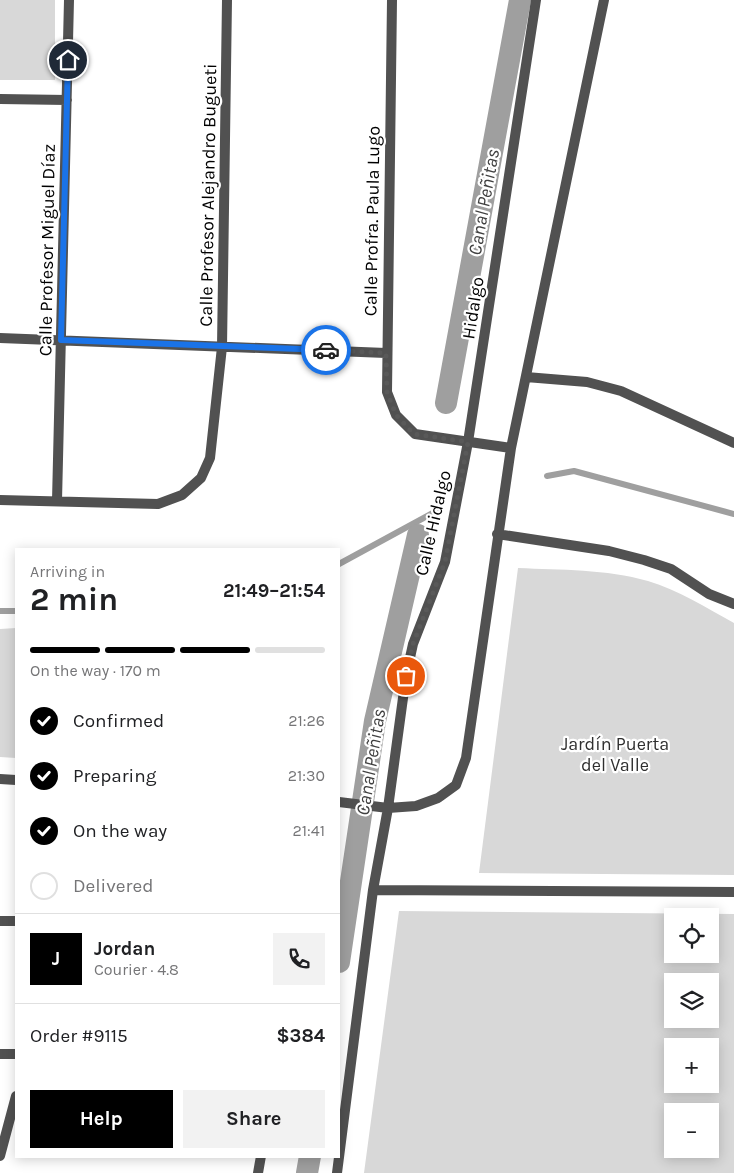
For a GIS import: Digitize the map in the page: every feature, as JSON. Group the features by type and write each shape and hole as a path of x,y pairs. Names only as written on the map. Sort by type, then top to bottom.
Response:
{"street":[{"name":"Calle Profesor Miguel Díaz","path":"58,501 69,0"},
{"name":"Calle Profesor Alejandro Bugueti","path":"58,501 158,504 182,495 201,478 210,458 222,346 227,0"},
{"name":"Calle Profra. Paula Lugo","path":"392,0 387,392 396,415 414,434 468,442"},
{"name":"Hidalgo","path":"468,442 536,0"},
{"path":"343,802 383,808 416,806 431,801 456,785 466,758 497,534 511,448 604,0"},
{"path":"0,99 67,100"},
{"path":"0,338 386,353"},
{"path":"526,377 587,382 621,391 734,443"},
{"path":"468,442 511,448"},
{"name":"Calle Hidalgo","path":"340,1149 383,808 406,676 413,644 445,562 468,442"},
{"path":"0,500 58,501"},
{"path":"497,534 609,551 644,560 671,569 710,594 734,604"},
{"path":"0,779 15,780"},
{"path":"373,890 734,892"},
{"path":"0,920 15,921"},
{"path":"0,1054 15,1054"},
{"path":"0,1156 15,1100"},
{"path":"258,1173 261,1158"},
{"name":"Calle Hidalgo","path":"337,1173 339,1158"}],"green space":[{"path":"0,0 55,0 55,80 0,80"},
{"name":"Jardín Puerta del Valle","path":"518,568 600,572 648,581 681,594 734,623 734,875 479,873"},
{"path":"15,628 15,758 0,757 0,629"},
{"path":"399,911 664,913 664,963 719,963 719,914 734,914 734,1173 364,1173"}],"waterway":[{"name":"Canal Peñitas","path":"446,403 520,0"},
{"path":"547,476 574,471 734,514"},
{"path":"340,563 440,509"},
{"name":"Canal Peñitas","path":"340,955 375,721 418,535"},
{"path":"0,611 15,611"},
{"name":"Canal Peñitas","path":"307,1173 310,1158"}],"way so far":[{"path":"326,350 386,353 387,392 396,415 414,434 468,442 445,562 413,644 406,676"}],"route":[{"path":"68,60 61,340 326,350"}]}
